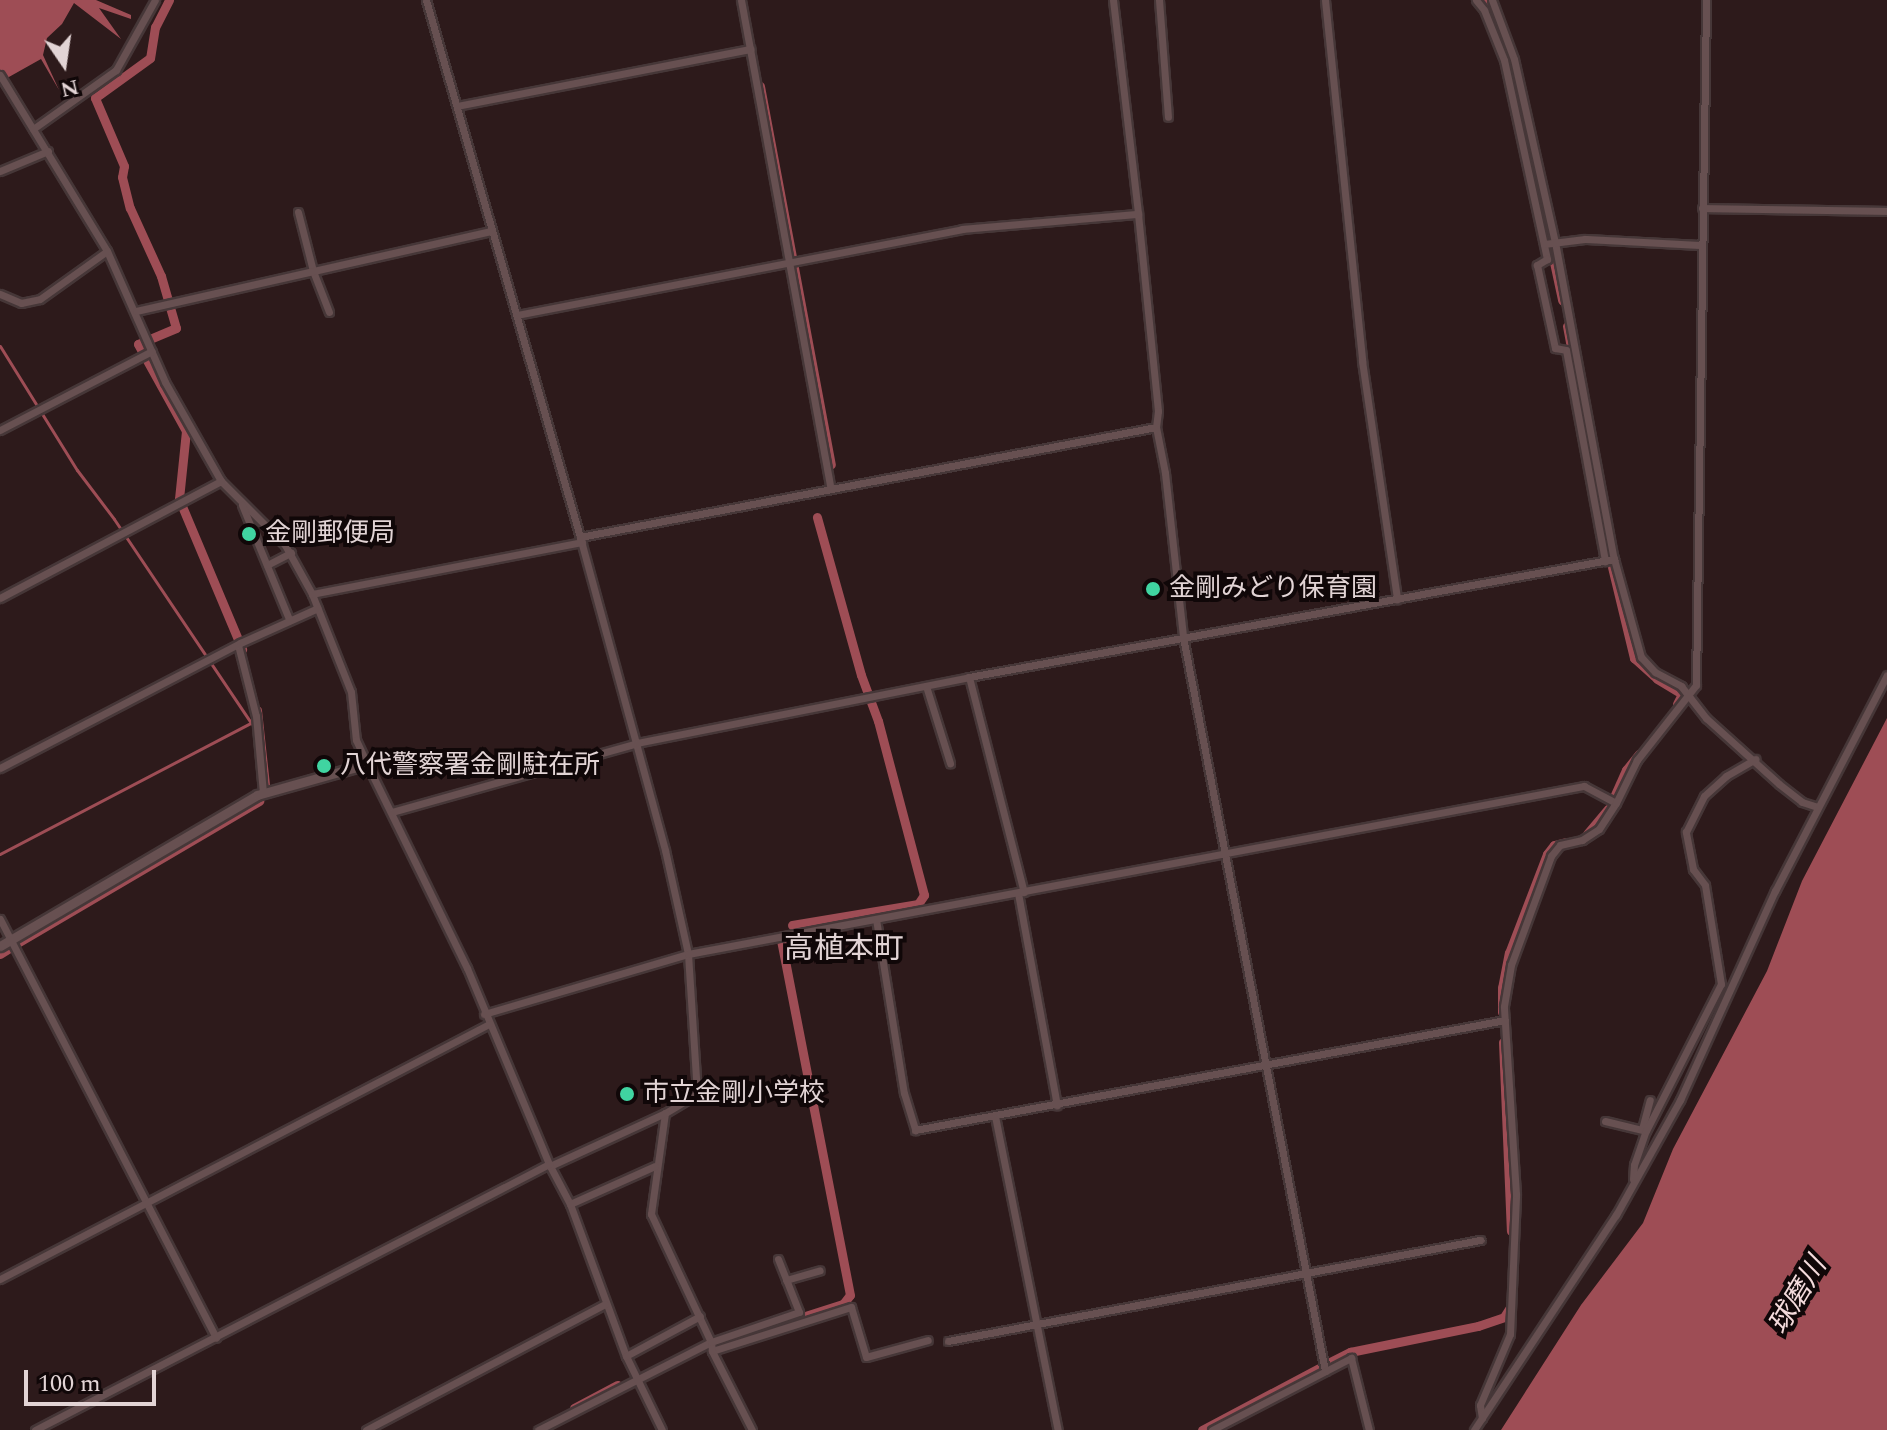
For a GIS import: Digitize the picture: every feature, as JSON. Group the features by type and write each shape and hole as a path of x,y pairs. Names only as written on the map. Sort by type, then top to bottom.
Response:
{"street":[{"path":"33,129 116,70 155,0"},
{"path":"35,1430 550,1165 665,1113 697,1094 688,954 637,743 426,0"},
{"path":"741,0 793,261 831,488"},
{"path":"1113,0 1158,411 1156,427 1165,473 1183,637 1325,1371"},
{"path":"1159,0 1168,117"},
{"path":"1325,0 1362,361 1397,599"},
{"path":"1476,0 1484,10 1504,60 1550,243 1547,259 1537,265 1555,348 1566,350 1605,561"},
{"path":"1482,1418 1480,1405 1510,1334 1516,1194 1504,991 1511,965 1551,856 1560,845 1582,840 1599,829 1637,760 1696,685 1706,0"},
{"path":"1496,1 1514,59 1614,559 1641,657 1655,672 1681,686 1706,718 1802,802 1817,807"},
{"path":"457,106 751,49"},
{"path":"0,75 107,251 151,350 221,481 291,553 312,594 351,692 356,740 467,968 484,1014 570,1204 626,1356 662,1430"},
{"path":"0,171 48,151"},
{"path":"1702,208 1887,211"},
{"path":"298,212 313,271 329,312"},
{"path":"517,315 962,229 1138,214"},
{"path":"136,311 492,231"},
{"path":"1550,243 1585,239 1701,245"},
{"path":"0,294 21,303 40,299 107,251"},
{"path":"0,430 151,350"},
{"path":"312,594 831,488 1156,427"},
{"path":"0,598 221,481"},
{"path":"241,503 289,619"},
{"path":"267,565 291,553"},
{"path":"392,812 637,743 969,677 1614,559"},
{"path":"0,768 240,643 318,608"},
{"path":"240,643 256,716 263,793"},
{"path":"1474,1430 1544,1327 1680,1100 1817,807 1887,675"},
{"path":"969,677 1021,892 1057,1105"},
{"path":"926,686 950,763"},
{"path":"1644,1130 1721,984 1705,885 1693,869 1686,832 1704,796 1726,776 1756,759"},
{"path":"0,946 263,793 367,764"},
{"path":"484,1014 688,954 1584,786 1616,803"},
{"path":"0,919 216,1337"},
{"path":"876,919 904,1093 915,1130 1505,1020"},
{"path":"0,1279 489,1024"},
{"path":"1633,1183 1634,1165 1650,1100"},
{"path":"665,1113 655,1166 651,1214 700,1316 712,1351 752,1430"},
{"path":"995,1116 1058,1430"},
{"path":"1605,1121 1644,1130"},
{"path":"570,1204 655,1166"},
{"path":"948,1341 1480,1240"},
{"path":"538,1430 711,1342 799,1312 778,1259"},
{"path":"786,1280 820,1270"},
{"path":"366,1430 605,1304"},
{"path":"712,1351 851,1307 866,1357 928,1340"},
{"path":"626,1356 700,1316"},
{"path":"1212,1430 1351,1358 1369,1430"}],"water":[{"path":"0,0 96,0 131,15 131,19 99,8 121,39 74,3 62,24 47,38 43,55 59,90 41,59 0,82"},
{"name":"球磨川","path":"1887,718 1887,1430 1501,1430 1581,1305 1643,1223 1673,1149 1767,971 1802,881"}],"waterway":[{"path":"169,0 155,27 150,58 95,98 124,166 122,177 130,208 161,276 176,328 138,344 186,431 179,499 242,649"},
{"path":"1485,0 1511,61"},
{"path":"760,86 831,464"},
{"path":"1519,99 1562,300"},
{"path":"1567,326 1610,559"},
{"path":"0,346 77,470 114,519 251,723 261,727"},
{"path":"792,925 918,904 924,895 878,721 861,675 817,517"},
{"path":"1612,567 1634,658 1657,679 1682,694 1677,704"},
{"path":"257,710 265,785"},
{"path":"0,854 251,723"},
{"path":"1613,799 1626,770 1639,754"},
{"path":"17,943 259,801"},
{"path":"1587,834 1608,809"},
{"path":"1502,1012 1502,988 1509,953 1547,854 1554,845 1566,842"},
{"path":"711,1346 843,1304 850,1295 781,940"},
{"path":"0,954 8,949"},
{"path":"1503,1042 1511,1231"},
{"path":"1328,1363 1350,1352 1478,1326 1504,1317 1511,1306"},
{"path":"1202,1430 1319,1368"},
{"path":"574,1408 617,1385"}],"place":[{"name":"金剛郵便局","path":"249,534"},
{"name":"金剛みどり保育園","path":"1153,589"},
{"name":"八代警察署金剛駐在所","path":"324,766"},
{"name":"市立金剛小学校","path":"627,1094"}],"district":[{"name":"高植本町","path":"844,949"}]}
